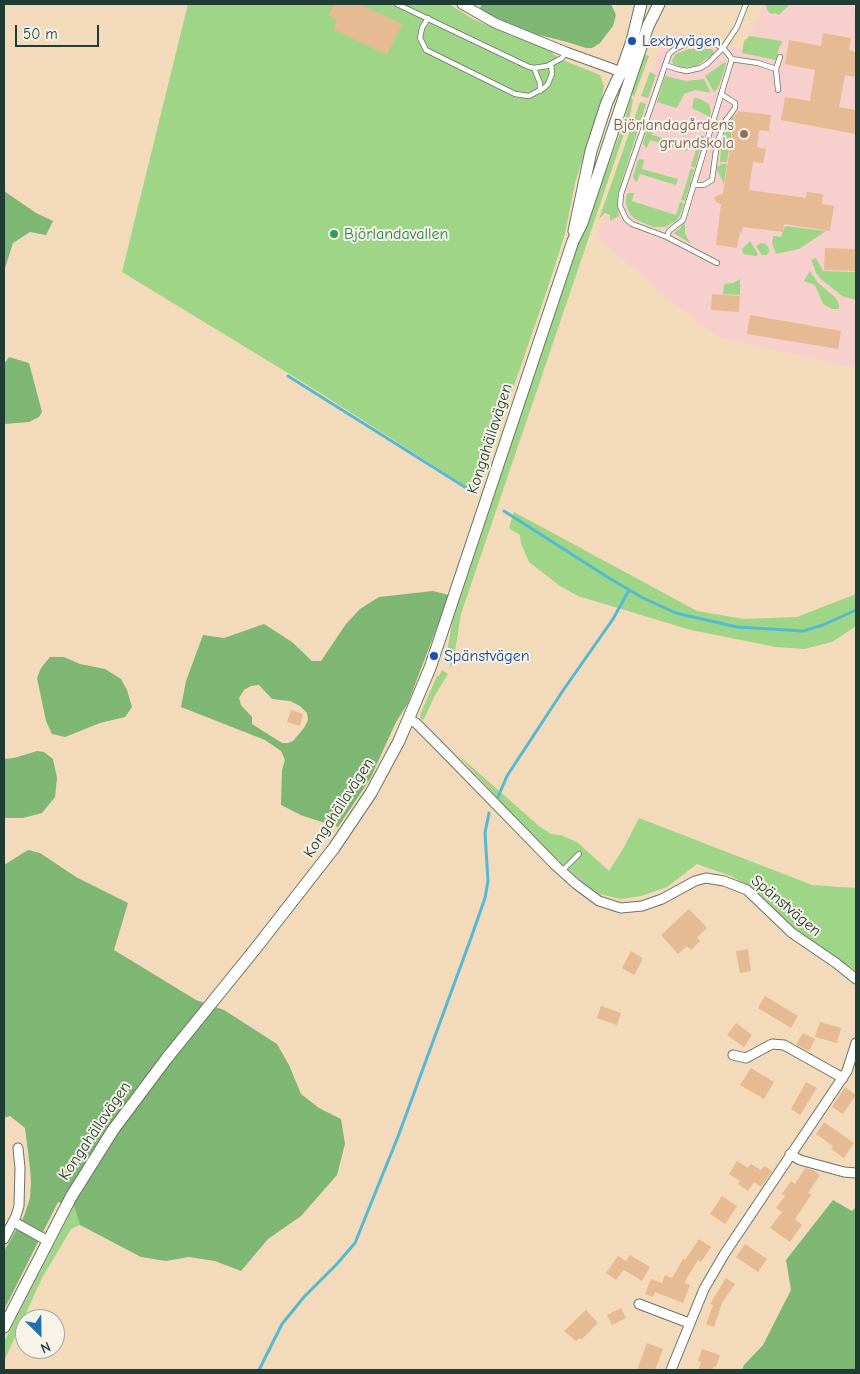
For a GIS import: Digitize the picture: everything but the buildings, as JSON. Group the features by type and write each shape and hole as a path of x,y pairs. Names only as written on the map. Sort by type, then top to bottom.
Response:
{"street":[{"path":"462,4 495,23 626,74"},
{"name":"Kongahällavägen","path":"626,74 641,4"},
{"name":"Kongahällavägen","path":"4,1327 86,1172 113,1130 167,1058 334,848 379,780 409,719 454,601 573,240 575,222 591,151 607,102 626,74 659,4"},
{"name":"Spänstvägen","path":"409,719 416,723 562,871 590,895 613,907 629,908 652,903 696,880 706,878 737,884 759,900 792,933 856,979"},
{"path":"671,1370 704,1289 725,1253 790,1154 843,1078 856,1043"},
{"path":"734,1055 746,1058 772,1044 784,1045 843,1078"},
{"path":"4,1239 14,1222 20,1198 18,1148"},
{"path":"790,1154 800,1160 844,1172 856,1173"},
{"path":"14,1222 48,1241"},
{"path":"638,1304 689,1323"}],"lane":[{"path":"397,4 524,65 534,68 551,64 562,58 566,52"},
{"path":"665,64 677,69 693,70 707,64 723,48 737,27 746,4"},
{"path":"428,18 422,28 420,38 423,48 430,54 514,94 528,96 540,91 550,80 553,70 551,64"},
{"path":"718,263 667,237 626,220 620,206 621,194 665,64 669,54 675,49 685,44 702,43 723,48 731,59 758,63 776,69"},
{"path":"778,90 776,69 780,57"},
{"path":"667,237 669,231 683,220 731,59"},
{"path":"534,68 540,83 540,91"},
{"path":"693,185 704,185 712,180 717,142 735,103 721,94"},
{"path":"562,871 579,854"}],"shaded area":[{"name":"Björlandagårdens grundskola","path":"762,4 856,4 856,368 718,337 670,301 597,237 660,51 675,32 743,50 747,37 760,15"}],"green space":[{"name":"Björlandavallen","path":"188,4 449,4 473,19 512,36 545,47 560,59 600,75 604,86 600,106 575,183 565,234 477,493 306,384 122,272"},
{"path":"482,4 611,4 616,15 613,26 600,43 592,48 586,48 536,34 499,19 479,10"},
{"path":"766,4 790,4 779,15 771,14 767,10"},
{"path":"750,36 782,41 776,60 742,53 744,41"},
{"path":"689,49 711,49 714,54 696,66 683,67 673,64 672,60 676,54"},
{"path":"643,56 649,56 634,97 631,93"},
{"path":"725,62 719,86 714,92 705,76"},
{"path":"650,72 656,75 648,98 641,96"},
{"path":"665,76 686,81 704,79 711,93 695,90 684,94 677,108 657,102"},
{"path":"631,97 633,100 629,119 461,614 453,663 449,669 451,661 448,646 453,618 580,238 623,126"},
{"path":"694,98 709,104 710,117 692,108"},
{"path":"640,102 646,104 618,193 617,205 619,216 610,221 610,215 605,213 599,219"},
{"path":"734,115 727,162 720,162 724,135 730,125 728,123"},
{"path":"654,126 652,135 688,145 687,151 650,140 647,148 645,147 643,143 648,127"},
{"path":"700,136 704,136 695,168 691,166"},
{"path":"638,160 644,160 642,169 678,179 676,185 640,174 637,182 635,181 633,177"},
{"path":"727,164 724,184 717,170 717,167"},
{"path":"691,168 694,170 685,201 681,200"},
{"path":"4,191 36,213 53,221 46,235 30,232 13,243 4,271"},
{"path":"634,193 632,201 676,215 680,202 684,203 676,221 665,227 653,227 635,219 630,214 626,199 627,194"},
{"path":"685,221 685,234 691,244 674,233"},
{"path":"785,226 826,231 799,249 776,254 772,243 773,236 781,237"},
{"path":"750,241 758,254 757,256 743,254 742,249"},
{"path":"761,243 766,244 769,248 769,252 766,255 762,255 756,246"},
{"path":"816,258 823,271 856,272 856,300 842,296 821,279 816,273 811,260"},
{"path":"810,271 818,283 836,298 839,309 832,309 823,304 815,285 804,281"},
{"path":"740,279 740,295 723,294 724,284 733,283"},
{"path":"9,357 29,363 42,412 39,417 29,422 4,424 4,364"},
{"path":"514,512 697,611 744,619 797,617 856,594 856,626 832,642 804,649 776,647 691,630 578,596 560,586 529,562 521,543 520,535 509,528"},
{"path":"433,591 449,595 408,703 396,722 370,779 338,827 303,816 281,805 282,770 285,760 281,751 265,740 181,707 186,681 203,635 224,638 264,624 292,642 312,661 321,661 346,624 360,609 379,597","holes":["259,685 272,699 290,701 300,706 307,713 308,720 293,741 282,743 252,724 252,717 241,705 239,698 244,690 251,686"]},
{"path":"50,657 64,657 80,664 105,669 121,679 127,690 132,707 125,717 100,723 65,737 52,734 46,721 37,678 41,668"},
{"path":"442,670 448,674 435,695 424,719 421,720 420,715 437,676 439,676"},
{"path":"37,751 44,752 53,759 57,778 55,797 42,813 23,818 4,818 4,759"},
{"path":"457,754 539,826 551,834 561,835 577,842 609,871 639,818 812,885 856,888 856,971 802,935 748,886 731,876 697,864 667,887 641,896 621,899 599,894 579,879 538,842"},
{"path":"28,850 40,853 76,877 128,903 114,950 196,1000 224,1010 277,1044 289,1065 301,1094 319,1108 341,1119 345,1144 337,1175 301,1216 268,1239 241,1271 215,1261 189,1257 166,1261 141,1257 80,1225 74,1206 58,1202 4,1310 4,1251 24,1216 30,1198 31,1182 25,1128 10,1116 4,1118 4,865"},
{"path":"833,1200 852,1211 856,1207 856,1370 742,1370 744,1365 763,1345 791,1290 786,1260"},
{"path":"74,1206 80,1225 71,1229 42,1278 28,1309 21,1309"},
{"path":"15,1321 15,1337 4,1361 4,1342"}],"waterway":[{"path":"288,376 468,489"},
{"path":"504,511 609,578 643,598 676,613 737,627 803,631 823,625 856,610"},
{"path":"498,797 507,776 613,619 629,590"},
{"path":"259,1370 282,1324 304,1297 355,1243 399,1134 485,898 488,881 485,833 489,813"}],"place":[{"name":"Lexbyvägen","path":"632,41"},
{"name":"Björlandagårdens grundskola","path":"744,134"},
{"name":"Björlandavallen","path":"334,234"},
{"name":"Spänstvägen","path":"434,656"}]}
